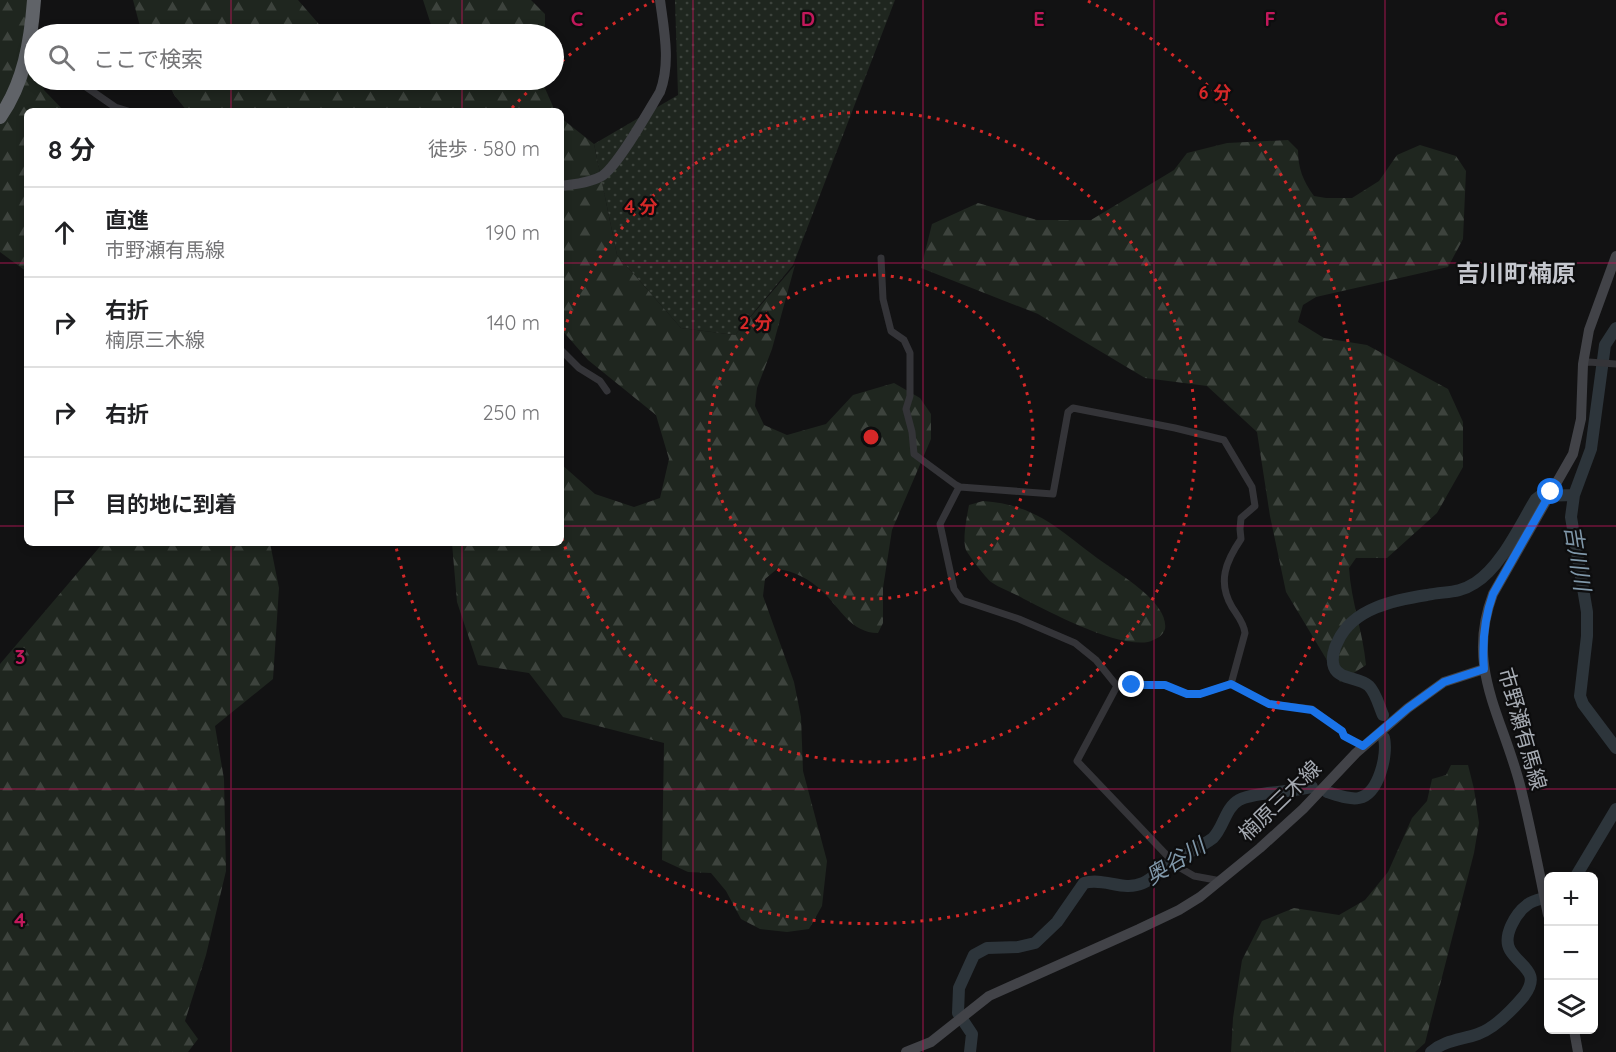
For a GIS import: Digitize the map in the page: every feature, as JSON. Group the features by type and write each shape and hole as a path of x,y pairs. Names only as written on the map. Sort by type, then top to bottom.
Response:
{"highway":[{"path":"32,24 34,0"},
{"path":"0,117 24,74"}],"main road":[{"path":"564,185 596,178 608,171 660,92 664,82 666,62 660,0"},
{"name":"市野瀬有馬線","path":"1544,895 1520,785 1484,669 1483,639 1488,609 1503,576 1573,454 1581,419 1591,321 1616,256"},
{"name":"楠原三木線","path":"906,1052 931,1042 989,996 1004,988 1179,910 1221,881 1303,809 1363,746 1408,708 1444,682 1484,669"},
{"path":"1575,1034 1578,1052"}],"street":[{"path":"90,90 118,108"},
{"path":"882,258 884,299 891,331 904,340 910,353 910,396 906,409 912,432 914,454 959,487 1053,494 1068,412 1073,408 1222,439 1252,487 1255,506 1241,518 1239,529 1241,539 1225,568 1226,593 1245,633 1231,684"},
{"path":"564,354 579,368 600,381 607,391"},
{"path":"1586,363 1616,364"},
{"path":"959,487 940,524 954,590 962,600 1019,619 1075,643 1096,660 1117,686"},
{"path":"1117,686 1165,685 1187,694 1200,694 1231,684 1269,704 1312,710 1342,731 1344,736 1363,746"},
{"path":"1117,686 1077,761 1177,866 1194,876 1221,881"}],"green space":[{"path":"0,0 30,0 33,24 24,24 24,90 44,90 61,108 24,108 24,270 0,252"},
{"path":"133,0 298,0 319,24 139,24"},
{"path":"423,0 531,0 545,14 545,24 431,24"},
{"path":"675,0 895,0 793,265 735,335 681,328 617,255 594,144 678,95"},
{"path":"172,90 546,90 554,108 185,108"},
{"path":"564,120 594,144 617,255 681,328 735,335 795,265 772,349 757,388 755,406 764,425 787,435 826,424 853,395 894,383 920,398 931,414 931,439 892,530 883,588 883,623 878,633 860,629 853,624 823,592 801,576 777,569 765,579 763,596 794,682 801,717 803,771 827,861 822,906 809,929 787,932 760,929 741,919 726,891 711,873 688,872 662,860 664,743 563,717 529,673 478,665 457,602 452,546 564,546 564,467 595,494 634,507 660,498 669,459 656,415 588,360 564,332"},
{"path":"1288,140 1298,150 1302,174 1314,196 1352,198 1379,181 1397,155 1420,145 1456,156 1466,171 1463,239 1448,267 1316,297 1303,305 1298,322 1324,338 1367,345 1448,389 1463,422 1463,467 1437,513 1387,558 1356,558 1349,568 1366,665 1340,682 1286,592 1270,516 1257,432 1207,386 1145,378 1038,314 921,268 932,224 978,203 1037,220 1091,220 1174,170 1187,153 1227,143"},
{"path":"983,501 1004,504 1037,515 1126,578 1154,602 1160,611 1165,629 1162,634 1148,642 1119,640 1102,635 1068,621 991,582 970,557 964,540 969,505"},
{"path":"100,546 271,546 279,588 273,679 215,726 224,779 226,871 206,955 185,1021 198,1039 188,1052 0,1052 0,664"},
{"path":"1451,765 1468,765 1479,823 1474,853 1425,1043 1415,1052 1231,1052 1233,1018 1242,960 1262,921 1294,908 1339,915 1365,900 1388,872 1412,818 1427,801 1432,779 1446,775"}],"waterway":[{"name":"吉川川","path":"1616,328 1605,345 1591,449 1574,495 1571,517 1587,612 1587,636 1580,696 1583,704 1616,748"},
{"name":"奥谷川","path":"1383,715 1369,686 1340,674 1334,667 1334,650 1345,630 1364,613 1376,607 1469,587 1484,576 1502,556 1536,499 1540,496 1574,495"},
{"name":"奥谷川","path":"1327,792 1352,798 1366,795 1377,781 1383,763 1384,738"},
{"name":"奥谷川","path":"970,1052 972,1034 958,1013 959,988 974,955 987,948 1018,947 1035,943 1057,922 1084,883 1099,882 1128,886 1146,881 1169,864 1213,838 1234,803 1245,797 1312,787"},
{"name":"吉川川","path":"1578,872 1616,809"},
{"name":"吉川川","path":"1431,1052 1491,1027 1524,996 1529,988 1530,975 1510,950 1509,932 1511,925 1523,909 1532,902 1544,898"}],"district":[{"name":"吉川町楠原","path":"1516,274"}],"route":[{"path":"1132,685 1165,685 1187,694 1200,694 1231,684 1269,704 1312,710 1342,731 1344,736 1363,746 1408,708 1444,682 1484,669 1482,650 1484,629 1493,594 1551,492"}]}
